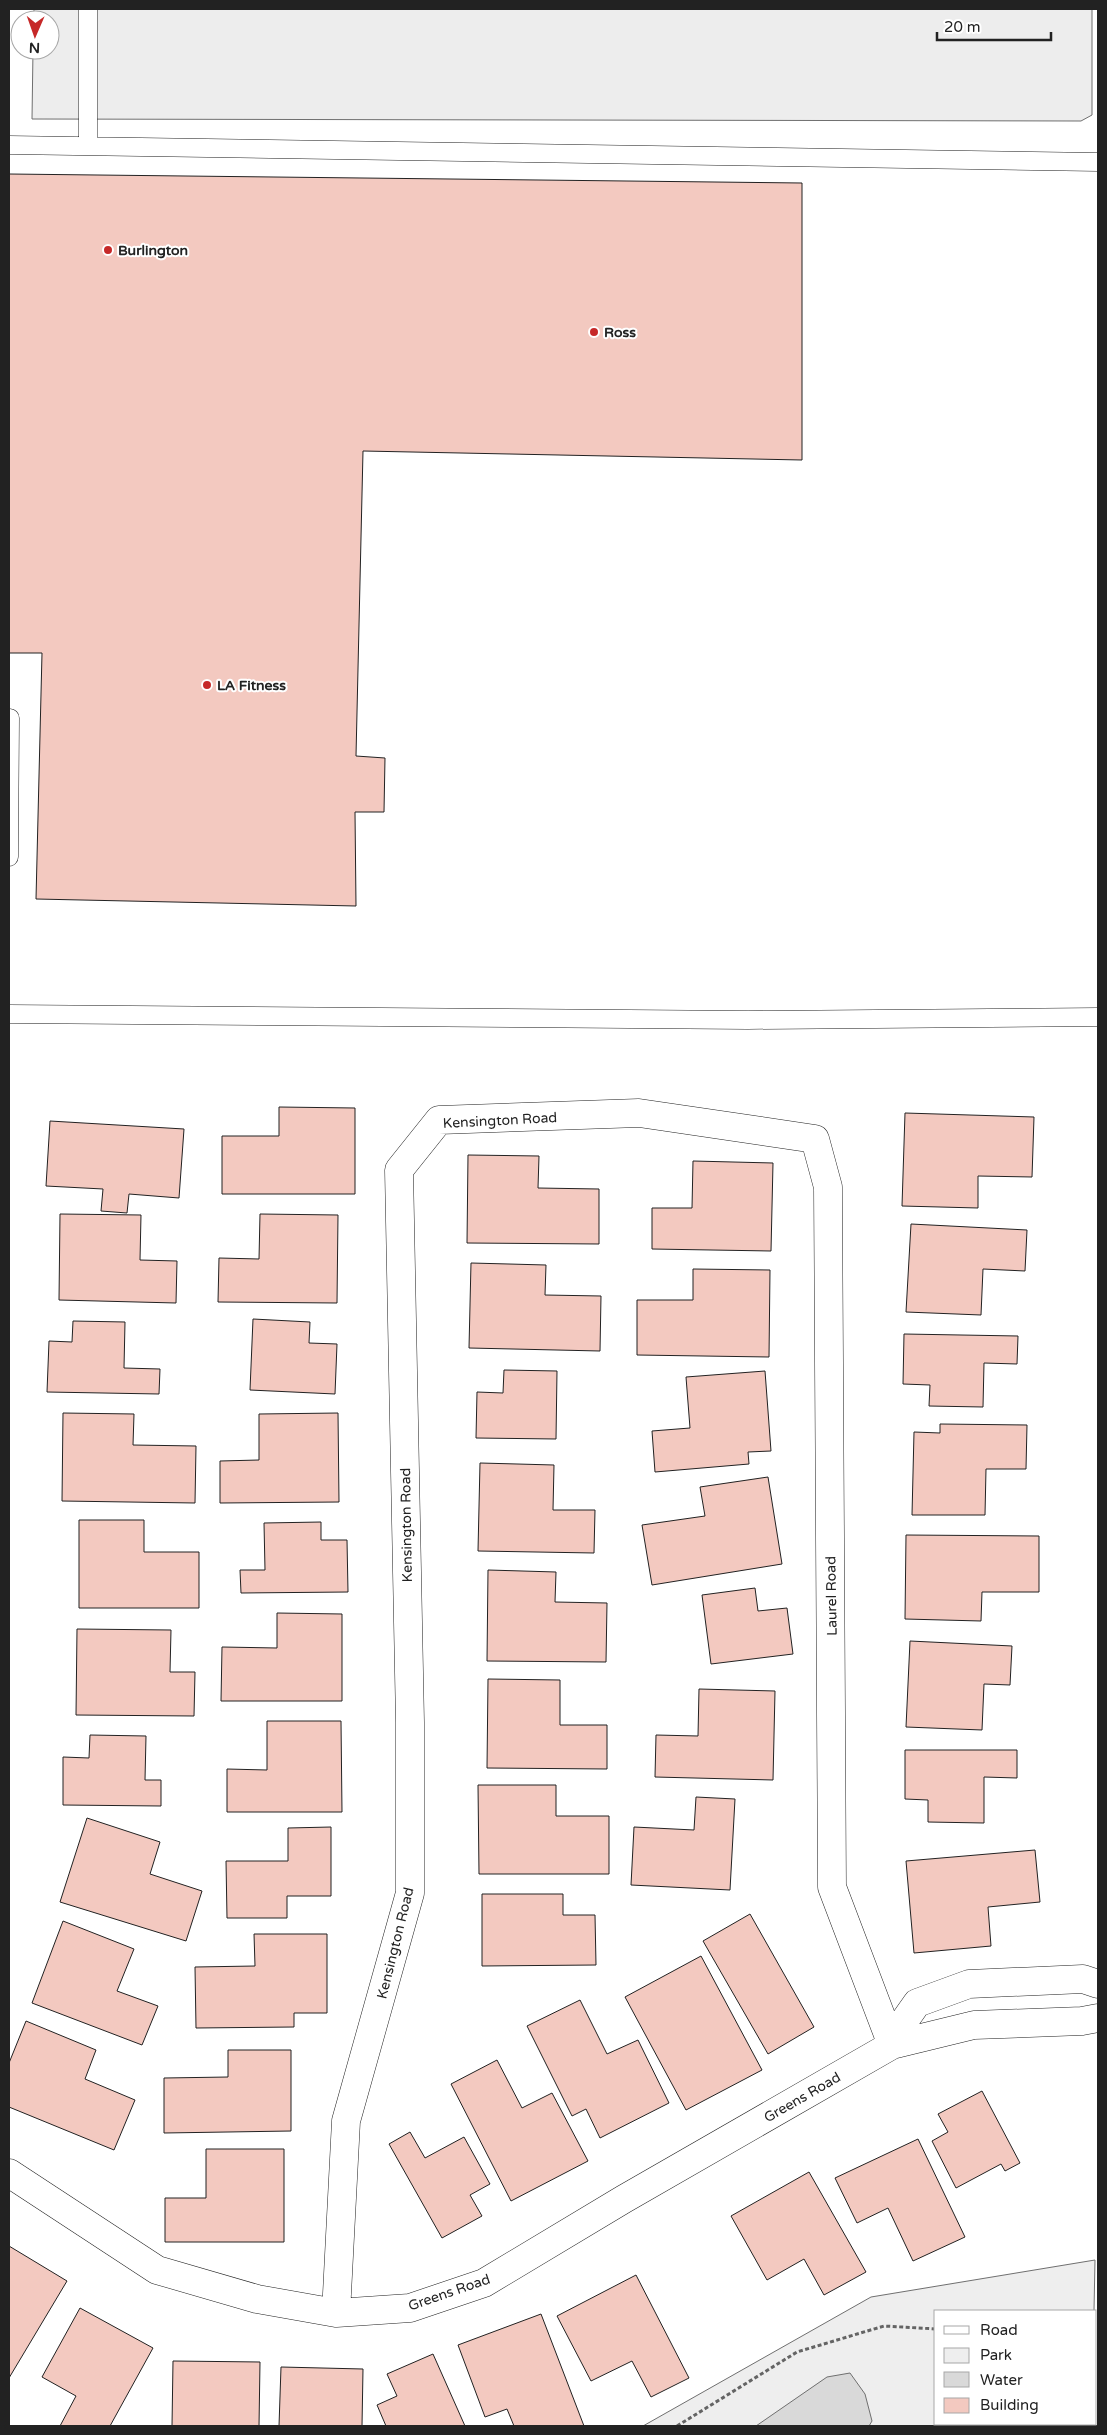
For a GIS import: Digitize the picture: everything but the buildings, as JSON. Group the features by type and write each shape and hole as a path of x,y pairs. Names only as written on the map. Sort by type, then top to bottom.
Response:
{"street":[{"name":"Kensington Road","path":"336,2313 346,2121 410,1893 410,1722 398,1170 439,1120 639,1114 814,1139"},
{"name":"Laurel Road","path":"814,1139 828,1187 832,1888 892,2045"},
{"path":"892,2045 904,2020 917,2003 969,1984 1083,1979 1098,1984"},
{"path":"990,1983 992,2025"},
{"name":"Greens Road","path":"9,2173 158,2270 257,2299 336,2313 410,2308 484,2283 892,2045 974,2025 1082,2021 1098,2018"}],"lane":[{"path":"88,9 88,146"},
{"path":"9,145 1098,162"},
{"path":"9,857 10,718"},
{"path":"9,1014 748,1020 1098,1017"}],"path":[{"path":"677,2426 797,2352 884,2326 934,2329"}],"green space":[{"path":"1095,2260 1094,2310 934,2310 934,2425 1094,2426 643,2426 871,2297"}],"shaded area":[{"path":"1092,9 1092,115 1081,121 32,119 33,60 60,60 60,10 34,10"}],"water":[{"path":"850,2373 865,2394 872,2421 869,2426 756,2426 827,2377"}],"place":[{"name":"Burlington","path":"108,250"},
{"name":"Ross","path":"594,332"},
{"name":"LA Fitness","path":"207,685"}]}
